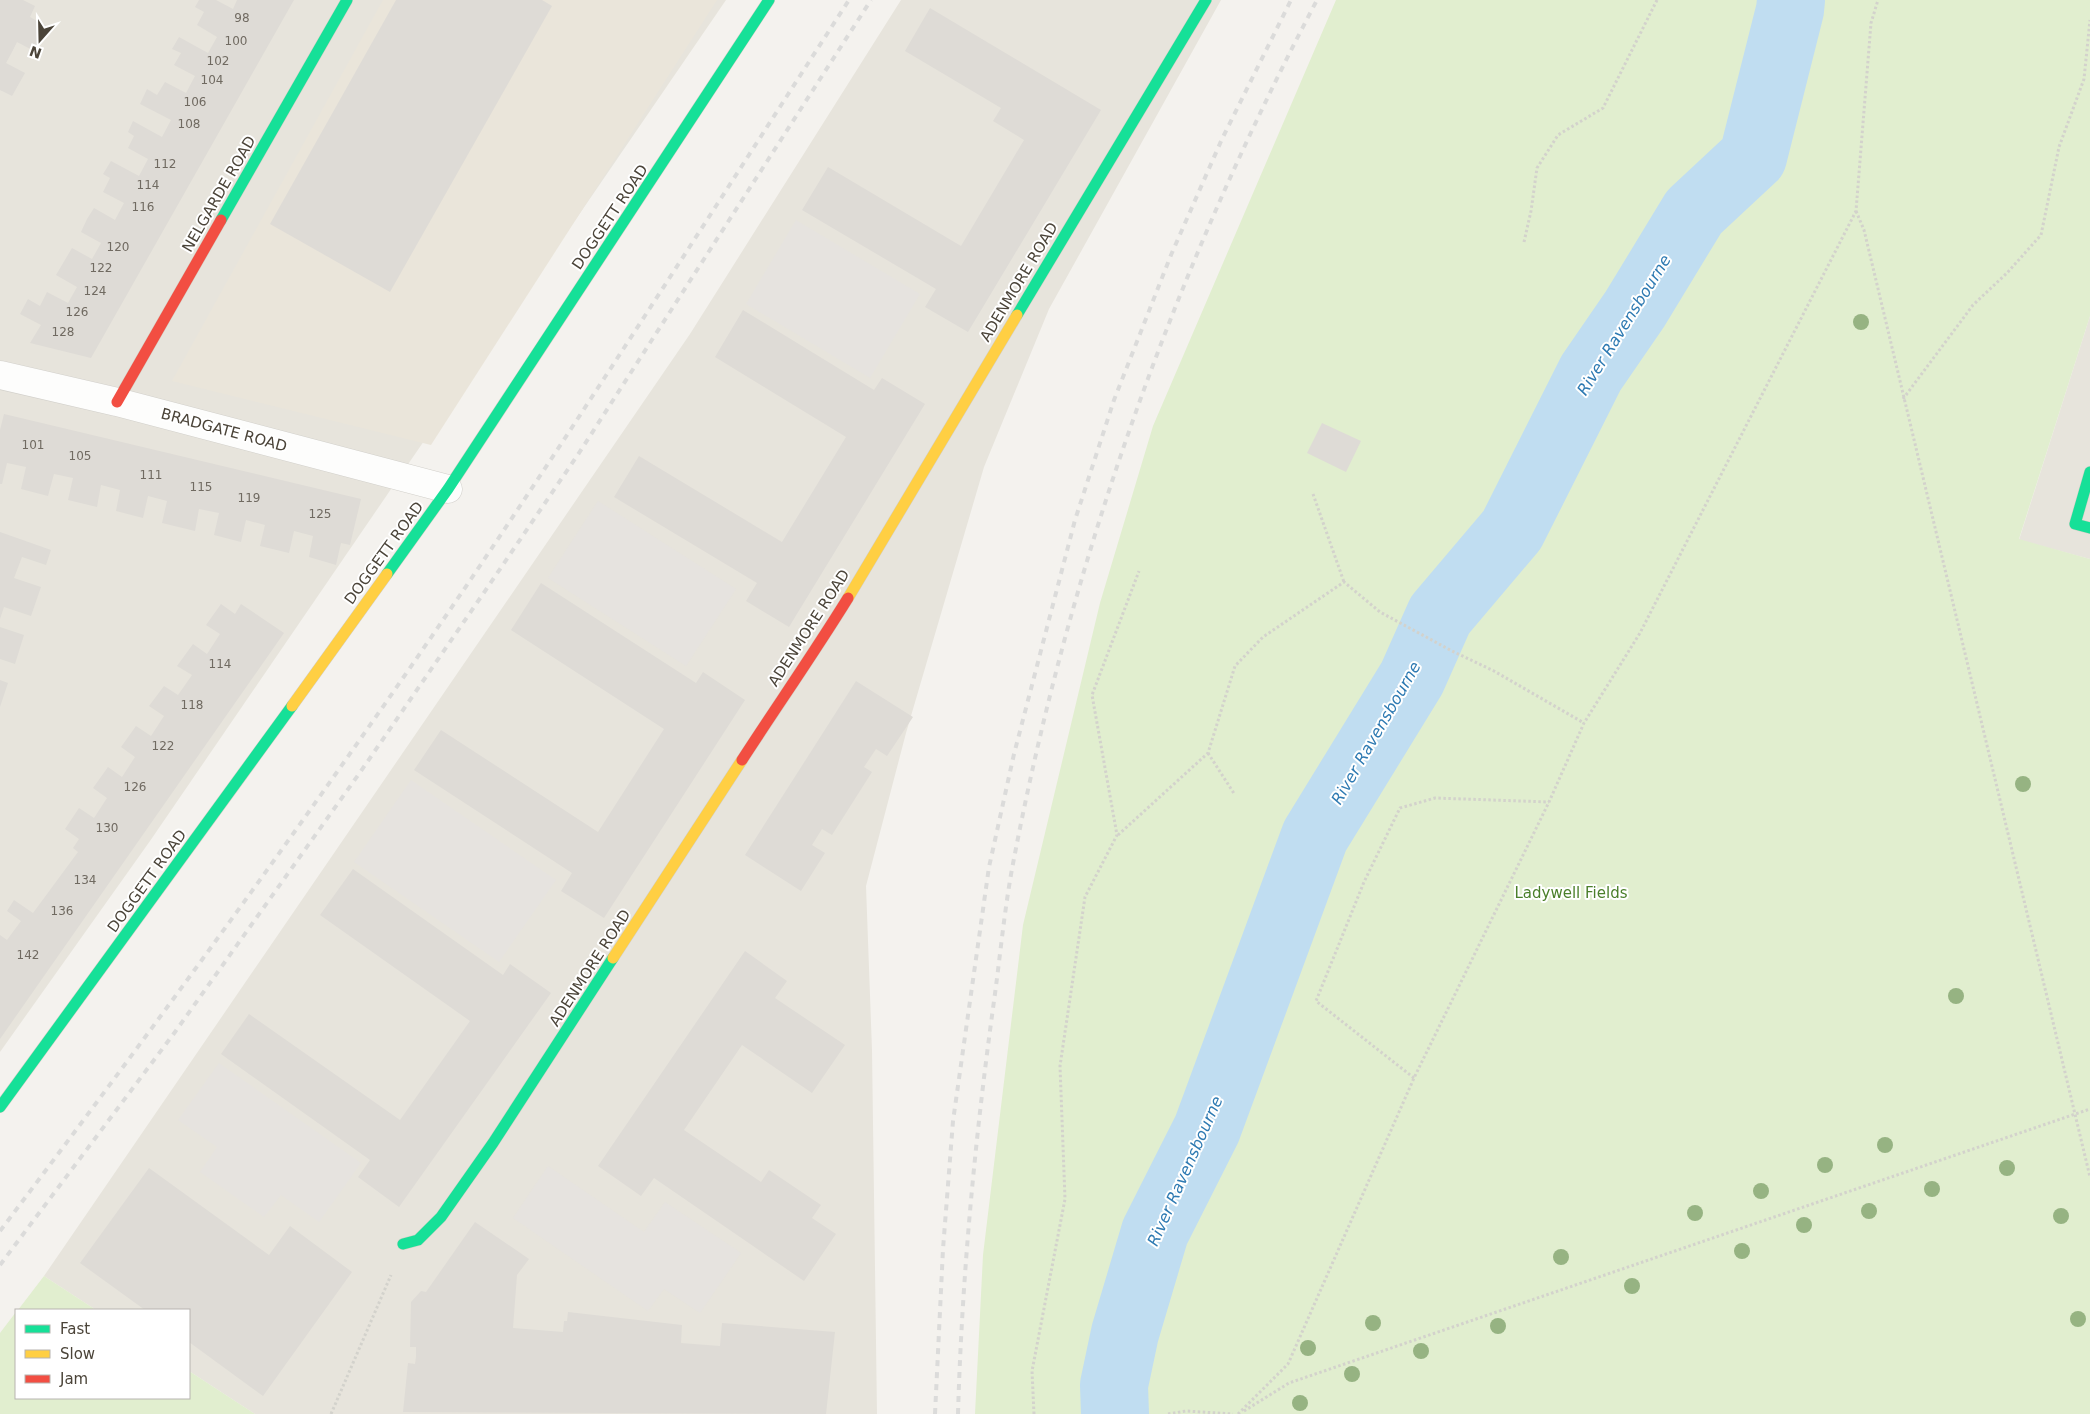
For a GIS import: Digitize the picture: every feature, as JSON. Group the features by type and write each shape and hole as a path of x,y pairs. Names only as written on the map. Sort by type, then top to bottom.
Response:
{"street":[{"name":"NELGARDE ROAD","path":"117,402 347,0"},
{"name":"DOGGETT ROAD","path":"0,1107 160,890 448,489 769,0"},
{"name":"ADENMORE ROAD","path":"403,1244 418,1240 441,1217 488,1151 796,677 814,654 1206,0"},
{"name":"BRADGATE ROAD","path":"0,374 117,402 448,489"},
{"path":"2090,472 2075,524 2090,528"}],"path":[{"path":"1524,242 1532,211 1537,168 1558,134 1604,108 1657,0"},
{"path":"1239,1414 1288,1364 1414,1078 1549,802 1584,723 1640,633 1856,211 1871,23 1878,0"},
{"path":"1903,399 1973,305 2007,273 2041,235 2059,147 2084,79 2090,20"},
{"path":"1856,211 1864,230 2090,1177"},
{"path":"1313,494 1344,582 1380,612 1452,651 1494,671 1584,723"},
{"path":"1117,835 1092,695 1138,571"},
{"path":"1034,1414 1032,1371 1065,1199 1060,1066 1085,897 1117,835 1208,753 1235,666 1263,637 1344,582"},
{"path":"1208,753 1235,795"},
{"path":"1414,1078 1316,1001 1364,882 1396,816 1400,808 1435,798 1549,802"},
{"path":"1239,1414 1289,1383 2090,1109"},
{"path":"331,1414 403,1244"},
{"path":"1168,1414 1186,1411 1232,1414"}],"shaded area":[{"path":"0,0 726,0 150,841 0,1052"},
{"path":"383,0 717,0 431,445 172,381"},
{"path":"901,0 1221,0 1049,309 984,467 906,733 866,886 872,1050 877,1414 255,1414 190,1372 190,1309 94,1309 44,1276 690,334"},
{"path":"796,220 920,294 870,378 746,304"},
{"path":"2090,316 2090,559 2019,540"},
{"path":"598,501 736,589 686,666 548,578"},
{"path":"411,780 556,880 499,962 354,862"},
{"path":"219,1063 361,1163 319,1222 281,1195 264,1217 200,1172 217,1147 178,1120"},
{"path":"548,1166 644,1232 665,1202 741,1253 700,1313 664,1289 648,1311 513,1218"}],"green space":[{"name":"Ladywell Fields","path":"1336,0 2090,0 2090,316 2019,539 2090,559 2090,1414 975,1414 983,1255 1023,925 1100,603 1153,426"},
{"path":"44,1276 94,1309 19,1309"},
{"path":"15,1313 15,1399 190,1399 190,1372 255,1414 0,1414 0,1333"}],"building":[{"path":"0,0 23,0 35,6 30,17 48,27 36,52 17,42 6,63 25,73 12,96 0,90"},
{"path":"199,0 216,0 233,9 237,0 294,0 91,358 30,343 41,325 20,314 28,299 40,306 47,292 68,303 77,287 56,275 72,248 92,259 101,243 81,232 87,219 94,208 115,220 124,203 103,192 110,178 103,174 111,161 139,176 148,159 128,148 134,136 128,132 133,121 162,137 171,120 140,104 147,89 157,95 165,82 186,93 195,76 174,65 181,53 172,49 179,37 208,53 217,37 197,25 204,12 195,7"},
{"path":"396,0 542,0 552,6 390,292 270,224"},
{"path":"930,8 1101,110 968,332 925,307 936,289 802,210 828,167 961,246 1024,140 993,121 1001,108 905,51"},
{"path":"743,310 874,390 882,378 925,404 789,627 746,601 757,583 614,497 639,456 782,542 846,437 715,357"},
{"path":"4,414 361,499 350,545 341,543 336,565 309,557 313,536 294,531 289,553 260,546 265,525 246,520 241,542 214,535 219,513 199,509 195,531 162,523 167,501 148,496 143,518 116,511 120,490 101,485 97,507 68,500 73,478 54,474 48,496 21,489 26,467 7,463 2,484 0,484 0,430"},
{"path":"1322,423 1361,441 1346,472 1307,453"},
{"path":"0,532 51,550 46,565 22,557 14,578 41,587 31,616 4,607 0,619"},
{"path":"541,583 696,683 703,672 745,700 604,918 561,891 572,873 414,770 441,730 598,832 664,729 511,630"},
{"path":"221,604 235,614 241,604 284,633 0,1039 0,935 7,940 21,921 7,911 14,900 33,913 78,852 73,848 79,839 65,829 79,808 94,818 107,798 93,788 108,767 122,777 135,757 121,747 136,726 151,736 164,716 149,706 164,686 178,695 192,675 177,666 193,644 207,654 220,634 206,625"},
{"path":"0,627 24,635 15,664 0,659"},
{"path":"0,680 8,683 0,707"},
{"path":"856,681 913,717 887,756 876,749 864,767 872,772 832,835 822,829 812,845 825,853 801,891 745,855"},
{"path":"353,869 503,975 510,964 551,993 399,1207 358,1177 370,1160 221,1054 249,1014 400,1120 470,1021 320,915"},
{"path":"745,951 787,981 775,998 845,1045 812,1093 742,1045 684,1130 761,1182 769,1170 821,1205 812,1218 836,1234 804,1281 654,1178 641,1196 598,1166"},
{"path":"149,1168 269,1255 290,1226 352,1272 263,1396 190,1343 190,1309 144,1309 80,1263"},
{"path":"475,1222 529,1259 517,1275 513,1328 563,1332 564,1321 567,1321 568,1312 682,1325 681,1343 720,1346 722,1323 835,1332 826,1414 403,1412 408,1363 415,1364 416,1357 416,1347 410,1347 411,1302 421,1291 426,1292"}],"waterway":[{"name":"River Ravensbourne","path":"1115,1414 1114,1385 1125,1333 1155,1232 1207,1129 1315,836 1412,678 1440,615 1512,530 1591,373 1635,309 1694,212 1753,157 1791,0"}],"railway":[{"path":"0,1231 240,908 414,662 567,435 849,0"},
{"path":"0,1265 175,1032 361,771 483,594 579,453 871,0"},
{"path":"935,1414 943,1249 953,1121 989,867 1014,754 1075,520 1114,400 1171,255 1222,139 1291,0"},
{"path":"958,1414 970,1207 1004,919 1012,869 1036,756 1063,644 1096,533 1132,423 1172,315 1217,208 1265,103 1317,0"}],"traffic: fast":[{"path":"221,220 347,0"},
{"path":"387,574 448,489 769,0"},
{"path":"1017,315 1206,0"},
{"path":"2090,472 2075,524 2090,528"},
{"path":"0,1107 292,706"},
{"path":"403,1244 418,1240 441,1217 493,1143 613,958"}],"traffic: slow":[{"path":"848,598 1017,315"},
{"path":"292,706 387,574"},
{"path":"613,958 742,760"}],"traffic: jam":[{"path":"117,402 221,220"},
{"path":"742,760 848,598"}]}
